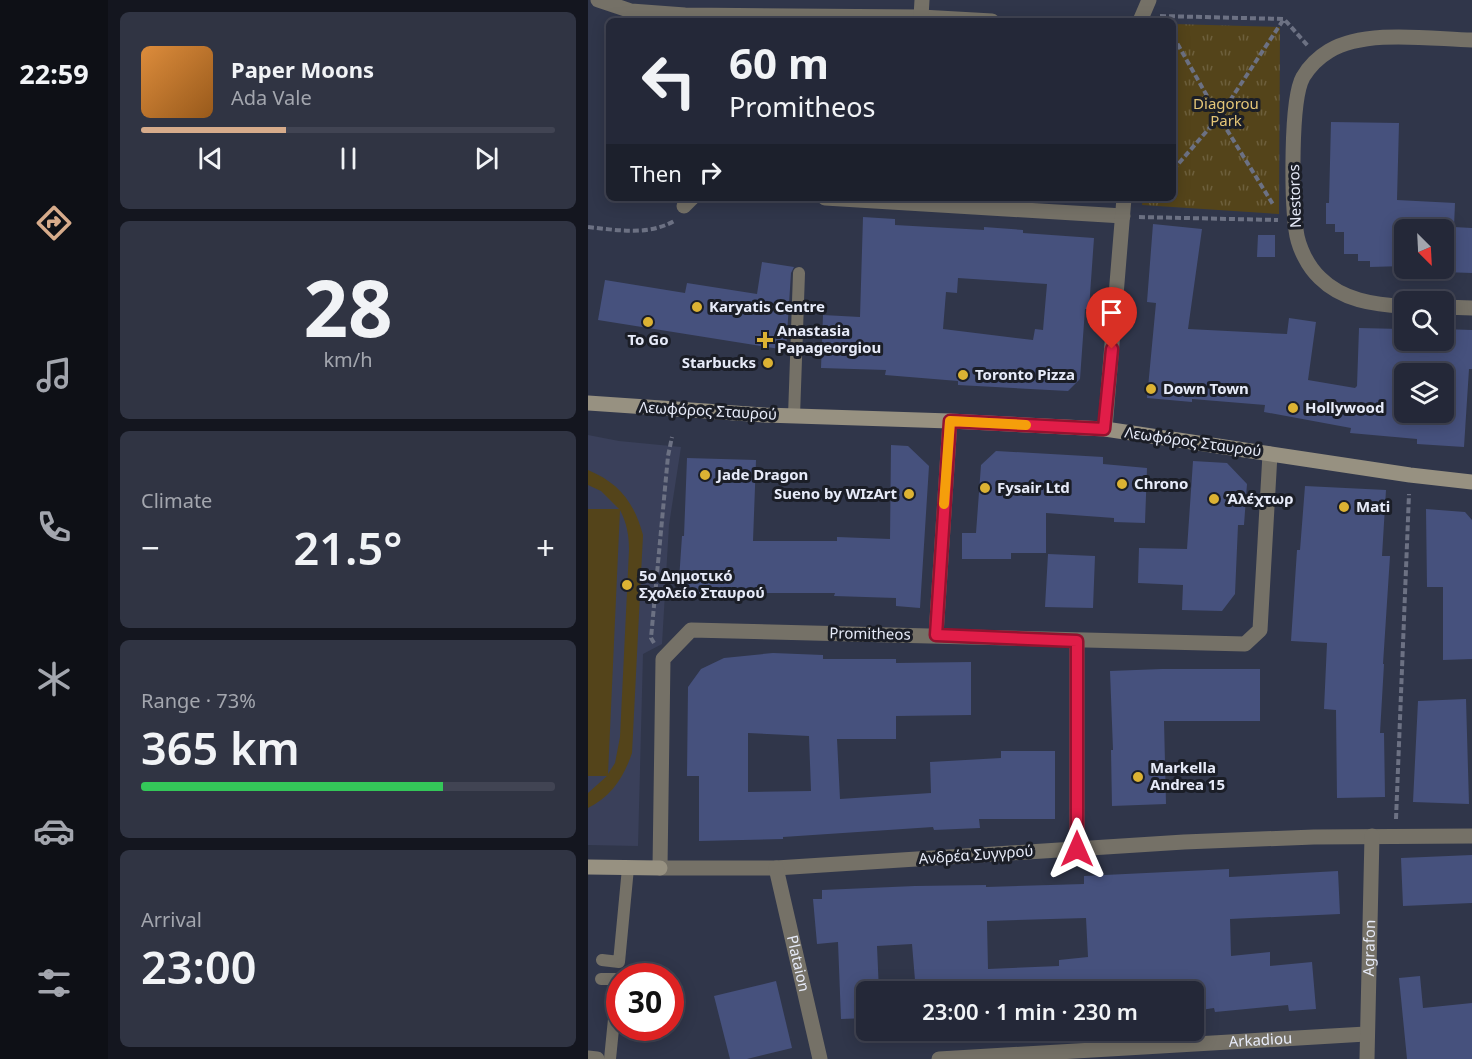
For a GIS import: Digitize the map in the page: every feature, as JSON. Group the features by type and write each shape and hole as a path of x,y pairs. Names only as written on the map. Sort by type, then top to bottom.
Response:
{"main road":[{"name":"Λεωφόρος Σταυρού","path":"588,404 794,416 1104,429 1410,475 1472,482"},
{"name":"Ανδρέα Συγγρού","path":"588,867 660,868"}],"street":[{"path":"598,0 631,11 685,15 939,18"},
{"path":"921,17 922,0"},
{"path":"1141,18 1149,0"},
{"path":"1319,58 1343,44 1366,39 1472,40"},
{"name":"Nestoros","path":"1319,58 1303,77 1296,101 1294,123 1296,232 1305,259 1320,279 1346,296 1377,305 1394,306"},
{"path":"875,201 1123,216"},
{"path":"1104,429 1124,201"},
{"path":"1454,307 1472,308"},
{"path":"936,635 950,421"},
{"name":"Promitheos","path":"663,658 691,630 1245,644 1260,630 1270,454"},
{"path":"1077,641 1077,849"},
{"path":"660,868 663,658"},
{"name":"Ανδρέα Συγγρού","path":"660,868 776,868 1184,842 1395,835 1472,836"},
{"name":"Agrafon","path":"1367,1059 1372,836"},
{"name":"Plataion","path":"776,868 820,1059"},
{"name":"Arkadiou","path":"939,1059 1366,1034"},
{"path":"588,1058 597,1059"}],"lane":[{"path":"794,416 799,273"},
{"path":"602,960 619,962 628,868"},
{"path":"601,979 618,979 610,1059"}],"path":[{"path":"1176,18 1284,19 1319,58"},
{"path":"1176,167 1219,117 1284,19"},
{"path":"1123,216 1286,221 1279,214 1219,117 1176,41"},
{"path":"588,227 631,231 662,228 679,218 688,202"},
{"path":"663,658 651,638 668,456 672,437"},
{"path":"1395,835 1410,475"}],"shaded area":[{"name":"5ο Δημοτικό Σχολείο Σταυρού","path":"588,435 619,441 681,447 669,525 662,644 643,654 638,846 588,845"}],"green space":[{"name":"Diagorou Park","path":"1176,24 1280,27 1279,214 1142,205 1143,201 1176,201"},
{"path":"588,470 617,488 630,503 643,535 632,753 616,785 588,808 588,793 607,776 588,776 588,509 619,509 601,491 588,485","holes":["620,510 629,539 629,550 620,737 615,763 608,774"]}],"building":[{"path":"1331,122 1399,123 1397,200 1455,203 1454,227 1454,219 1394,219 1394,266 1370,267 1370,261 1358,261 1358,254 1344,254 1344,232 1335,232 1335,224 1326,224 1326,203 1329,203"},
{"path":"863,217 895,219 895,225 984,230 984,227 1023,230 1023,233 1094,238 1089,309 1085,309 1080,379 1068,391 958,385 958,381 885,375 886,370 821,368 823,315 860,317","holes":["958,278 1047,284 1043,330 1035,329 1033,340 943,329 946,292 957,293"]},
{"path":"1153,224 1202,229 1188,329 1287,334 1289,318 1316,322 1308,380 1355,388 1357,386 1359,328 1394,329 1394,351 1454,351 1454,329 1472,330 1472,369 1469,369 1464,447 1417,444 1417,439 1350,433 1351,428 1264,412 1265,405 1147,398 1156,303 1147,302"},
{"path":"1454,227 1472,228 1472,273 1454,272"},
{"path":"1258,235 1275,235 1275,257 1257,257"},
{"name":"Karyatis Centre","path":"762,262 794,267 791,273 786,350 598,320 605,280 685,293 687,283 757,294"},
{"path":"891,445 908,446 929,466 920,608 896,606 896,598 834,596 835,593 751,593 750,599 678,595 682,536 684,536 687,458 756,460 753,541 837,541 837,537 890,539"},
{"path":"996,451 1103,457 1103,464 1147,468 1145,523 1114,522 1114,518 1046,513 1046,553 1011,553 1011,559 962,559 962,533 976,533 981,465"},
{"path":"1193,461 1227,463 1247,484 1244,525 1238,525 1235,594 1222,611 1182,610 1183,585 1138,583 1139,548 1187,549"},
{"path":"1305,486 1386,490 1382,556 1390,556 1380,733 1384,733 1385,797 1337,798 1336,710 1324,709 1327,643 1291,641 1297,550 1300,550"},
{"path":"1426,509 1465,512 1472,520 1472,659 1443,660 1443,587 1427,587"},
{"path":"1048,554 1095,556 1093,608 1045,607"},
{"path":"773,653 823,655 823,659 896,659 896,663 971,662 971,715 896,716 896,739 837,739 840,799 931,793 930,762 1001,758 1001,751 1055,751 1055,819 979,819 980,828 934,830 933,827 783,837 783,839 699,841 699,776 687,776 688,687 701,669 724,658","holes":["748,733 809,736 811,791 748,792"]},
{"path":"1260,669 1260,721 1164,721 1166,804 1112,806 1111,750 1113,750 1110,671"},
{"path":"1466,699 1469,804 1413,802 1418,701"},
{"path":"1472,855 1472,903 1403,906 1401,858"},
{"path":"1229,869 1229,877 1338,871 1340,914 1230,919 1231,956 1270,952 1270,966 1312,962 1316,1009 1289,1011 1288,1005 1215,1012 1214,1008 1204,1010 1204,981 915,981 912,944 877,946 879,981 856,981 856,1018 841,1019 838,942 817,944 813,899 822,899 822,890 915,886 986,885 986,887 1084,884 1084,876","holes":["1086,918 1088,957 1059,960 1059,966 988,969 987,921"]},
{"path":"1420,976 1423,1008 1472,1003 1472,1059 1407,1059 1399,978"},
{"path":"776,981 792,1048 747,1059 730,1059 714,996"}],"slow traffic":[{"path":"944,504 950,421 1026,425"}],"place":[{"name":"Karyatis Centre","path":"697,307"},
{"name":"To Go","path":"648,322"},
{"name":"Anastasia Papageorgiou","path":"765,340"},
{"name":"Starbucks","path":"768,363"},
{"name":"Toronto Pizza","path":"963,375"},
{"name":"Down Town","path":"1151,389"},
{"name":"Hollywood","path":"1293,408"},
{"name":"Jade Dragon","path":"705,475"},
{"name":"Chrono","path":"1122,484"},
{"name":"Fysair Ltd","path":"985,488"},
{"name":"Sueno by WIzArt","path":"909,494"},
{"name":"Άλέχτωρ","path":"1214,499"},
{"name":"Mati","path":"1344,507"},
{"name":"5ο Δημοτικό Σχολείο Σταυρού","path":"627,585"},
{"name":"Markella Andrea 15","path":"1138,777"}],"route":[{"path":"1077,849 1077,641 936,635 950,421 1104,429 1112,349"}]}
